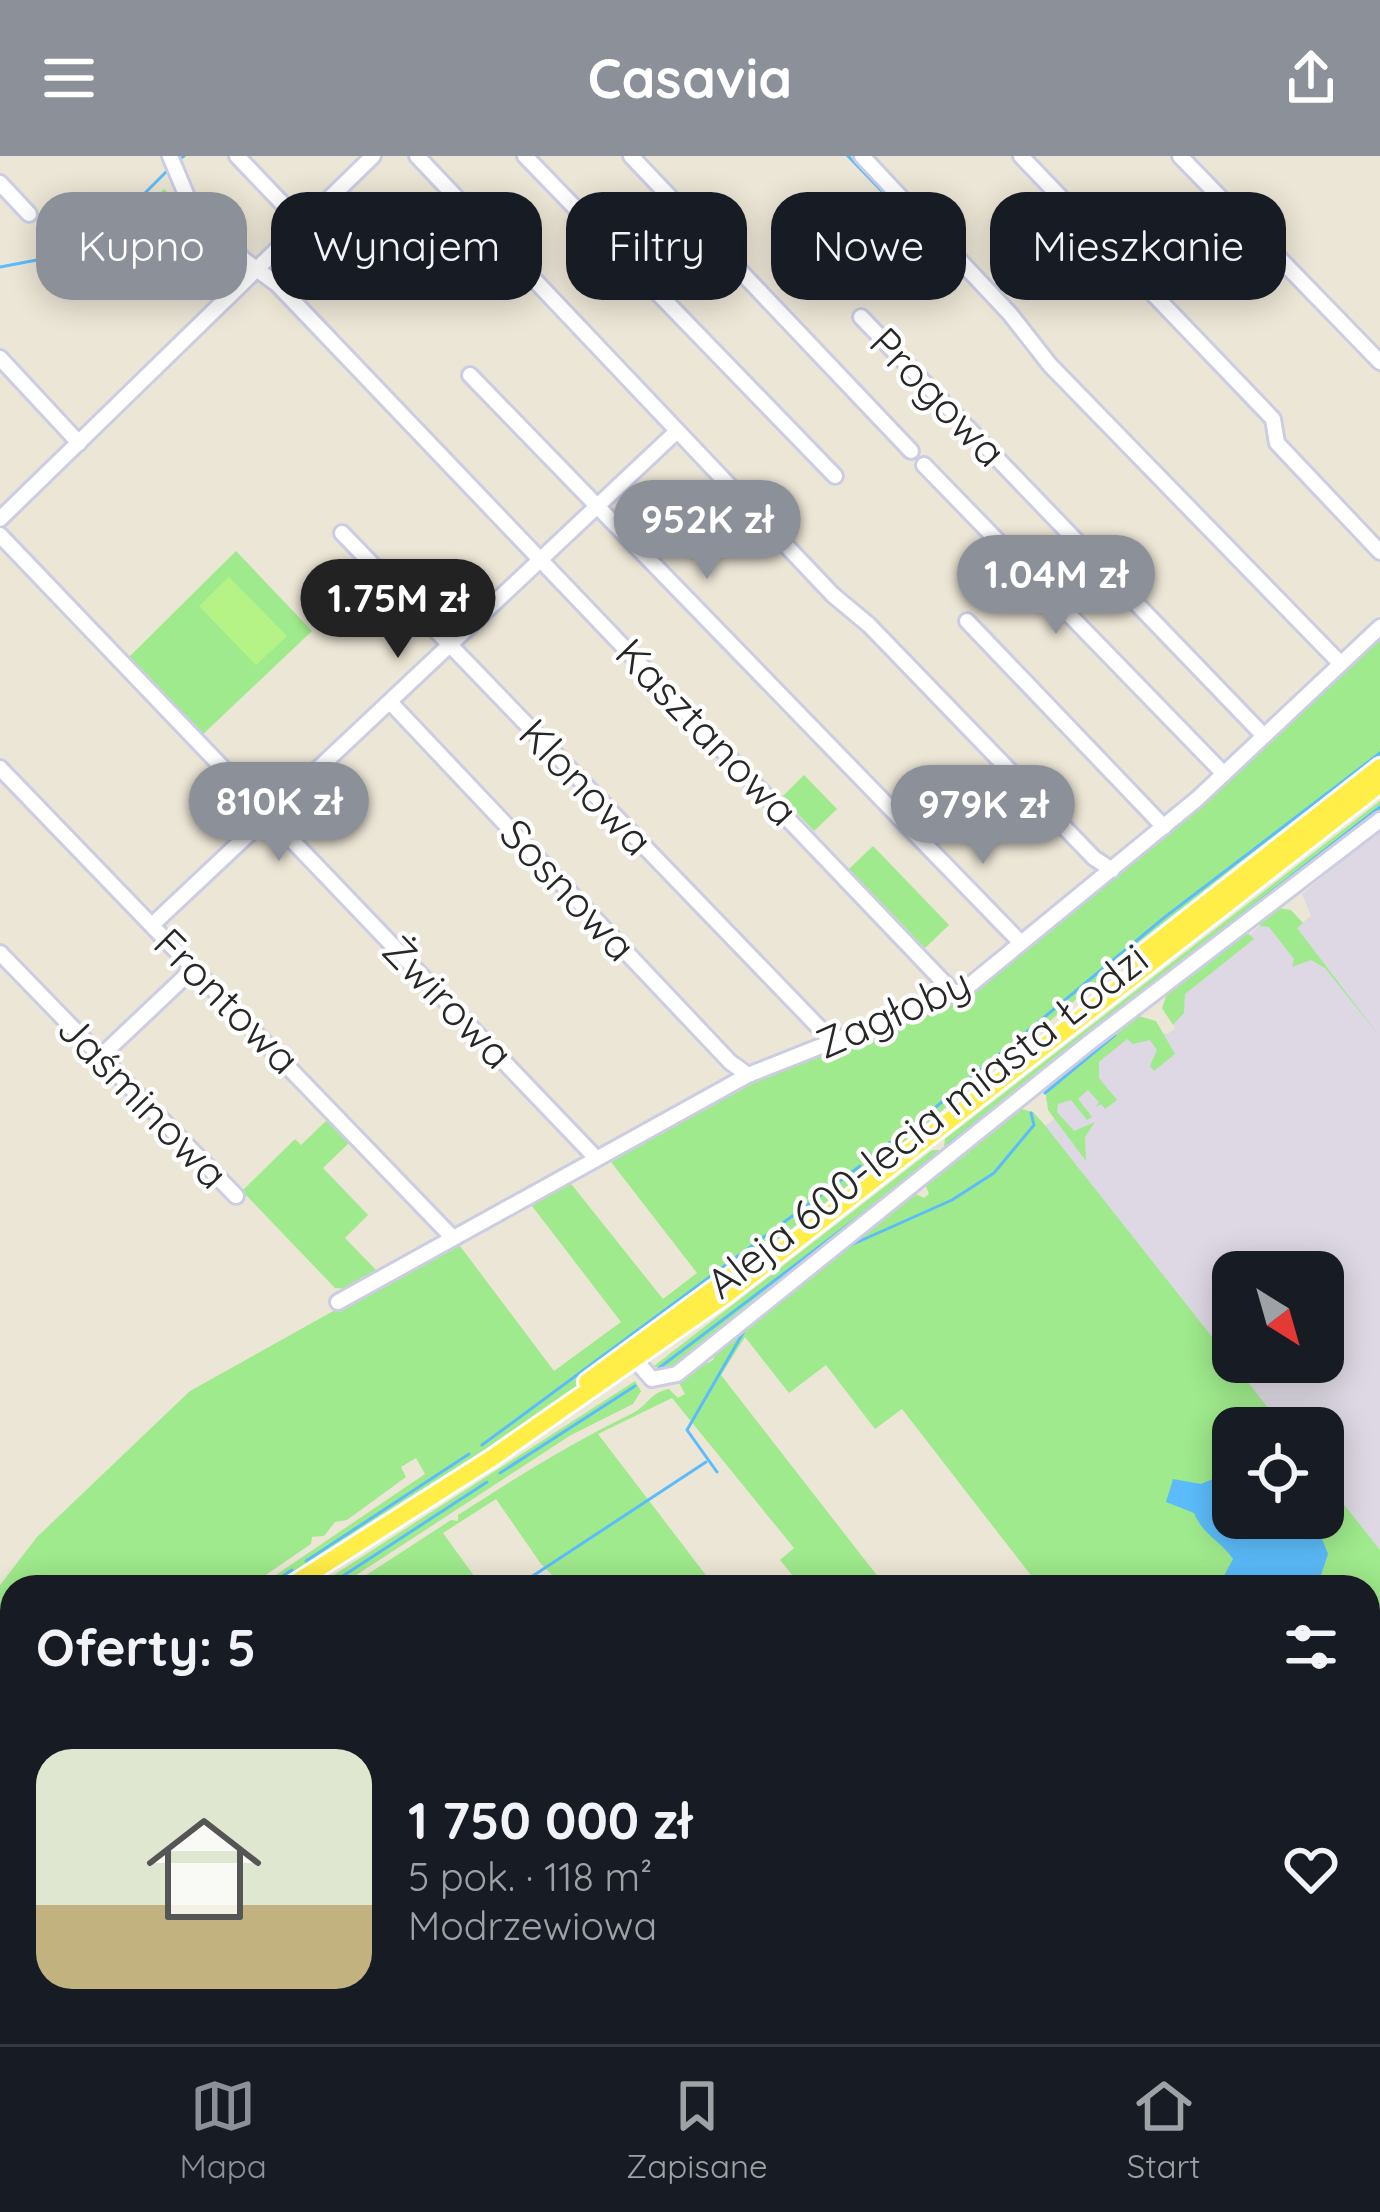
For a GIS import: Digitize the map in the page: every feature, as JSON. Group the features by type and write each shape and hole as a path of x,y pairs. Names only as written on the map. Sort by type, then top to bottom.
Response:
{"main road":[{"name":"Aleja 600-lecia miasta Łodzi","path":"631,1357 832,1203 1247,867 1380,767"},
{"name":"Aleja 600-lecia miasta Łodzi","path":"307,1575 631,1357 1380,784"}],"street":[{"name":"Kasztanowa","path":"170,156 188,199 255,270 277,284 954,993"},
{"path":"237,156 271,192"},
{"path":"335,192 373,156"},
{"path":"417,156 676,432 1094,858 1112,870"},
{"path":"525,156 835,476"},
{"path":"631,156 910,451"},
{"path":"862,156 1025,329 1050,365 1340,662"},
{"path":"1021,156 1273,419 1277,442 1380,552"},
{"path":"1180,156 1380,362"},
{"path":"0,183 29,214"},
{"path":"0,519 271,254"},
{"name":"Progowa","path":"861,317 1264,736"},
{"path":"0,358 80,442"},
{"path":"470,375 1021,943"},
{"path":"152,925 676,432"},
{"path":"924,465 1224,774"},
{"name":"Klonowa","path":"342,532 832,1041"},
{"name":"Żwirowa","path":"0,535 596,1158"},
{"path":"967,621 1164,827"},
{"name":"Zagłoby","path":"338,1302 402,1271 452,1237 748,1075 954,993 1164,827 1380,627"},
{"name":"Sosnowa","path":"390,702 730,1062 748,1075"},
{"name":"Frontowa","path":"0,767 452,1237"},
{"path":"631,1357 652,1379 677,1373 1090,1042 1380,820"},
{"name":"Jaśminowa","path":"0,953 236,1196"},
{"path":"100,1057 194,968"}],"shaded area":[{"path":"1380,829 1380,1559 1344,1514 1344,1407 1259,1407 1240,1383 1344,1383 1344,1251 1212,1251 1212,1347 1040,1130 1057,1117 1045,1099 1124,1024 1167,1034 1175,1029 1169,1005 1260,926 1296,928 1311,916 1302,894"}],"green space":[{"path":"236,551 312,631 199,738 127,659"},
{"path":"229,577 287,636 256,665 199,606"},
{"path":"1380,633 1380,759 1214,885 921,1128 912,1122 914,1134 837,1194 521,1425 296,1575 276,1575 425,1474 416,1458 401,1467 406,1477 347,1520 335,1522 324,1536 312,1537 311,1544 266,1575 8,1575 37,1537 190,1391 457,1242 554,1371 621,1322 529,1202 568,1180 663,1299 697,1273 608,1158 752,1078 964,993"},
{"path":"804,775 837,809 814,831 782,797"},
{"path":"1380,801 1380,815 1061,1060 1057,1056 950,1143 952,1148 944,1147 945,1139"},
{"path":"873,846 949,925 925,948 849,869"},
{"path":"1278,908 1291,910 1303,923 1297,928 1380,1037 1325,968 1311,960 1292,967 1294,959 1269,927 1260,926 1260,919"},
{"path":"1245,930 1254,939 1185,994 1184,1013 1173,1025 1162,1008 1168,991"},
{"path":"1135,1015 1156,1021 1175,1054 1154,1071 1150,1066 1157,1050 1150,1040 1133,1044 1127,1039 1099,1062 1099,1078 1117,1100 1105,1109 1101,1104 1096,1107 1099,1102 1088,1090 1078,1099 1092,1117 1087,1120 1071,1100 1058,1104 1057,1112 1074,1131 1095,1122 1085,1137 1086,1161 1048,1110 1045,1086"},
{"path":"1018,1108 1033,1112 1212,1337 1212,1383 1248,1383 1267,1407 1212,1407 1212,1539 1344,1539 1344,1505 1380,1550 1380,1575 1031,1575 902,1409 875,1429 826,1365 789,1393 745,1337 721,1375 877,1575 792,1575 780,1560 794,1548 672,1398 598,1434 706,1575 552,1575 496,1499 443,1533 473,1575 366,1575 451,1520 458,1521 458,1515 522,1475 637,1411 657,1393 669,1389 678,1398 685,1394 679,1383 701,1359 708,1363 714,1359 712,1354 914,1193 924,1198 929,1194 925,1184 964,1151 969,1153 970,1146"},
{"path":"327,1120 349,1143 323,1168 368,1215 345,1238 378,1272 346,1289 335,1288 242,1191 295,1139 301,1145"},
{"path":"932,1150 940,1150 939,1158 935,1155 886,1200 883,1197 839,1231 841,1235 678,1363 663,1371 654,1366"},
{"path":"635,1381 641,1391 633,1404 571,1435 356,1575 334,1575"}],"water":[{"path":"1173,1479 1201,1484 1212,1479 1212,1537 1194,1513 1166,1502"},
{"path":"1215,1539 1322,1539 1328,1554 1321,1575 1224,1575 1233,1559"}],"waterway":[{"path":"848,156 1007,321"},
{"path":"146,192 171,167"},
{"path":"0,267 36,260"},
{"path":"919,1121 1165,917 1380,753"},
{"path":"949,1144 1380,807"},
{"path":"1045,1093 1115,1035"},
{"path":"717,1472 687,1430 747,1326 851,1245 952,1200 994,1173 1034,1125 1031,1113"},
{"path":"871,1158 907,1129"},
{"path":"894,1189 936,1155"},
{"path":"863,1160 867,1165"},
{"path":"482,1445 860,1166"},
{"path":"659,1368 885,1197"},
{"path":"500,1473 635,1386"},
{"path":"306,1561 469,1454"},
{"path":"534,1575 706,1462"},
{"path":"344,1575 487,1482"},
{"path":"284,1575 292,1570"}]}
